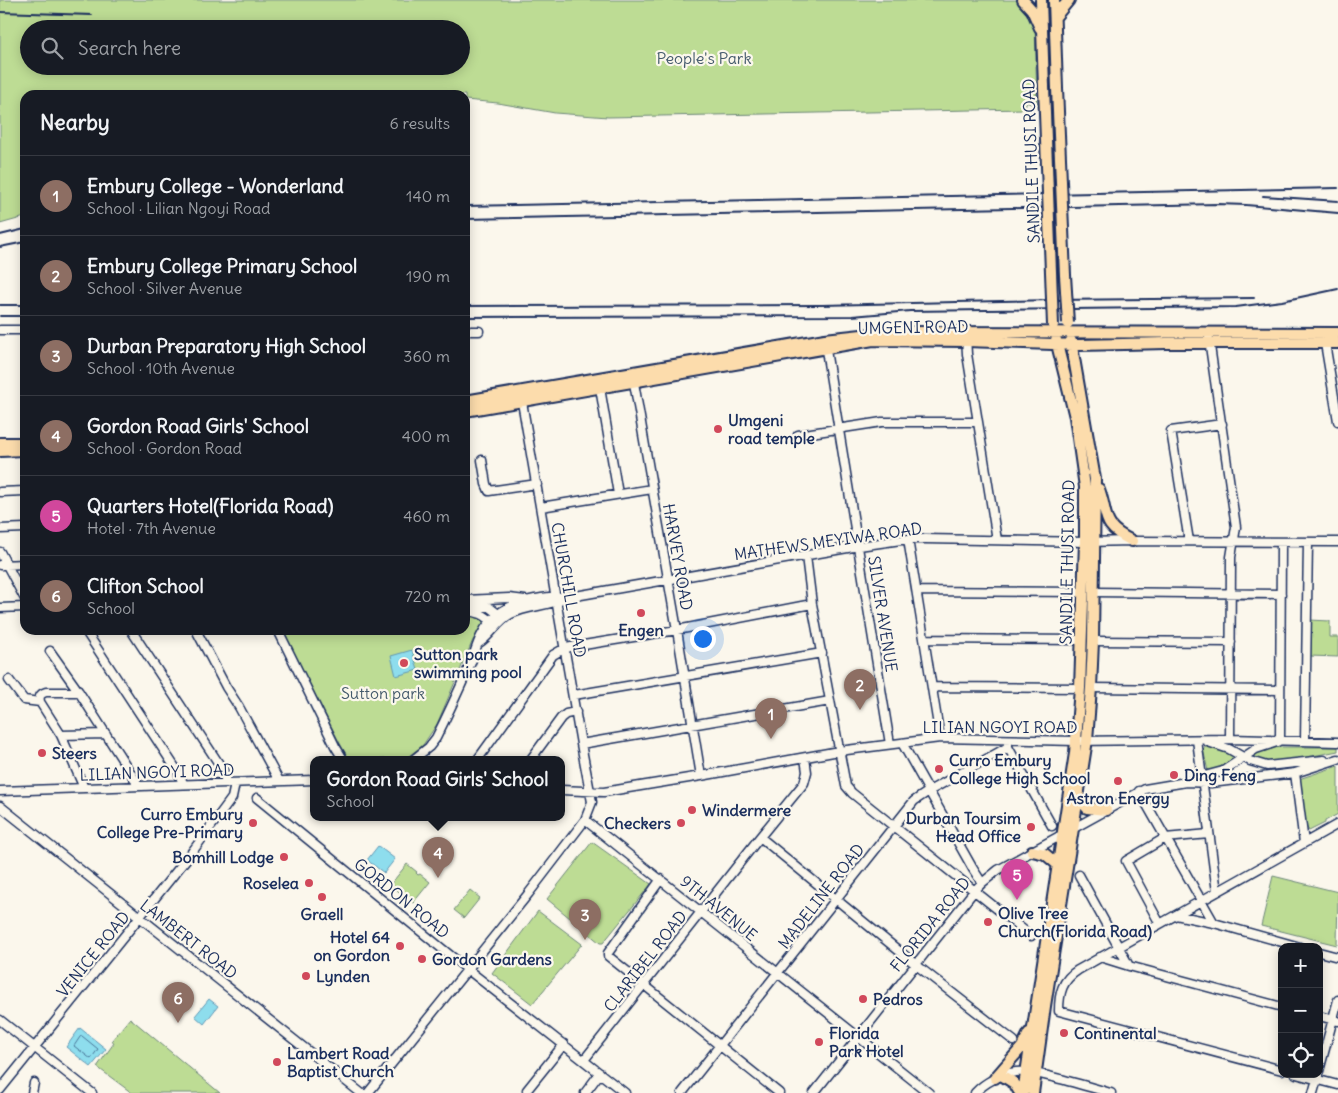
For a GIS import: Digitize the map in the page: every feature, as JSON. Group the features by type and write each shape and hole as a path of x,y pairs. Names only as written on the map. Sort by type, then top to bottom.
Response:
{"main road":[{"path":"1023,0 1032,10 1042,33"},
{"name":"SANDILE THUSI ROAD","path":"1041,0 1054,328 1075,417 1081,452 1090,542"},
{"name":"SANDILE THUSI ROAD","path":"1033,1093 1031,1073 1035,1015 1062,835 1091,688 1093,640 1089,592 1090,542 1095,479 1069,327 1065,275 1054,0"},
{"path":"1055,18 1063,5 1069,0"},
{"name":"UMGENI ROAD","path":"966,336 1069,327 1208,338 1338,343"},
{"name":"UMGENI ROAD","path":"470,405 889,332 966,336 1057,345 1338,333"},
{"path":"0,443 20,443"},
{"path":"0,451 20,450"},
{"path":"1095,479 1109,525 1120,535 1132,541"},
{"name":"SANDILE THUSI ROAD","path":"1021,1093 1031,1073 1046,997 1079,794 1082,740 1080,688 1082,640 1089,592"},
{"path":"1079,794 1081,801 1088,808 1106,810"},
{"path":"1032,851 1044,854 1058,865"},
{"path":"1021,1093 1014,1083 999,1077 1022,1047 1035,1015"}],"street":[{"path":"0,330 20,330"},
{"path":"470,331 479,331"},
{"path":"966,336 997,540"},
{"path":"1208,338 1236,526 1231,557 1230,739"},
{"name":"SILVER AVENUE","path":"825,343 890,744"},
{"path":"1325,343 1338,421"},
{"name":"HARVEY ROAD","path":"632,377 701,776"},
{"path":"599,383 618,494"},
{"name":"CHURCHILL ROAD","path":"521,397 559,598 565,648 591,792"},
{"path":"798,435 882,422 978,422"},
{"path":"1189,541 1171,432 1222,424"},
{"path":"482,460 489,492 537,484"},
{"path":"541,507 652,489"},
{"path":"0,492 20,491"},
{"path":"0,529 20,528"},
{"path":"908,540 940,738"},
{"name":"MATHEWS MEYIWA ROAD","path":"501,616 517,604 528,600 559,598 859,546 908,540 1338,542"},
{"path":"1281,542 1280,690 1282,740"},
{"path":"1305,740 1308,542"},
{"path":"0,552 3,565 20,591"},
{"path":"806,556 812,604 846,786 852,794 1031,936"},
{"path":"3,565 20,564"},
{"path":"917,591 1281,594"},
{"path":"470,600 509,598 528,600"},
{"name":"MATHEWS MEYIWA ROAD","path":"501,616 559,598"},
{"path":"480,756 553,654 565,648 677,630 812,604"},
{"path":"0,608 20,607"},
{"path":"421,756 436,738 479,643 493,623 501,616 489,607 470,607"},
{"path":"470,612 480,612 493,623"},
{"path":"87,635 178,772 183,783"},
{"path":"134,635 223,770 226,783"},
{"path":"199,635 226,687 240,707 279,781"},
{"path":"280,635 341,756"},
{"path":"924,639 1082,640"},
{"path":"1093,640 1230,642"},
{"path":"50,651 140,786"},
{"path":"574,695 822,653"},
{"path":"9,680 24,700 40,702"},
{"path":"932,687 1080,688"},
{"path":"1091,688 1280,690"},
{"path":"79,692 46,692 42,693 39,697 40,702 61,735 84,788"},
{"path":"581,744 830,701"},
{"path":"533,756 561,718 566,714 576,712"},
{"path":"61,735 106,734"},
{"name":"LILIAN NGOYI ROAD","path":"565,790 604,792 839,751 940,738 1008,744 1082,740 1230,739 1338,742"},
{"path":"1200,740 1202,780 1217,892"},
{"name":"LILIAN NGOYI ROAD","path":"1200,740 1229,749 1257,764 1267,766 1336,760"},
{"name":"FLORIDA ROAD","path":"1202,780 1223,771 1262,746 1282,740"},
{"path":"902,743 972,870 982,882"},
{"path":"1008,744 1052,826"},
{"name":"MADELINE ROAD","path":"682,1093 914,801 1008,744"},
{"path":"336,746 339,756"},
{"path":"418,756 424,752"},
{"name":"CLARIBEL ROAD","path":"584,1060 804,783 808,772 805,758"},
{"name":"FLORIDA ROAD","path":"814,1093 974,891 982,882 998,870 1139,791 1151,787 1202,780 1295,772 1336,760"},
{"path":"1295,772 1304,843"},
{"name":"LILIAN NGOYI ROAD","path":"0,791 183,783 235,784 310,780"},
{"name":"VENICE ROAD","path":"0,1090 192,852 232,798 235,784"},
{"path":"1139,791 1214,923"},
{"path":"368,1093 585,820 591,806 591,792"},
{"name":"GORDON ROAD","path":"257,798 467,969 625,1093"},
{"name":"LAMBERT ROAD","path":"0,806 361,1093"},
{"name":"9TH AVENUE","path":"585,820 662,879 929,1093"},
{"path":"1278,1069 1059,1011 1060,993 1065,980 1078,970 1338,824"},
{"path":"1160,924 1126,862 1165,838 1209,834"},
{"path":"760,837 915,964 1014,1041"},
{"path":"1079,875 1129,966"},
{"path":"662,879 608,953 610,959 779,1093"},
{"path":"1176,915 1214,923 1286,943"},
{"path":"1323,953 1338,957"},
{"path":"1100,957 1278,1005"},
{"path":"1323,1059 1335,1021 1338,1000"},
{"path":"1323,1017 1335,1021"},
{"path":"0,1020 92,1093"},
{"path":"527,1090 564,1044"},
{"path":"585,1093 600,1073"},
{"path":"975,1093 981,1086 999,1077 1012,1073 1031,1073 1111,1093"},
{"path":"1313,1093 1317,1078"},
{"path":"1323,1078 1338,1085"},
{"path":"32,1093 34,1083"}],"green space":[{"name":"People's Park","path":"0,0 1019,0 1035,24 1037,106 1026,102 1025,109 608,117 555,113 498,103 470,100 470,90 20,90 20,218 0,224"},
{"name":"Sutton park","path":"470,616 483,618 483,627 473,640 437,724 423,745 409,756 346,756 285,635 470,635"},
{"path":"1310,620 1330,621 1330,637 1338,637 1338,657 1310,656"},
{"path":"1207,746 1223,750 1238,757 1221,768 1208,771 1203,749"},
{"path":"1273,747 1338,747 1338,751 1277,763 1262,762 1250,757 1257,752"},
{"path":"1338,766 1338,814 1309,831 1306,826 1299,779"},
{"path":"592,842 651,884 603,943 600,943 547,899"},
{"path":"407,864 418,875 420,874 430,882 413,903 402,892 390,885"},
{"path":"1273,876 1338,892 1337,945 1261,926"},
{"path":"470,890 480,898 464,918 454,910"},
{"path":"538,911 582,944 532,1004 492,973"},
{"path":"130,1018 220,1093 132,1093 97,1067 114,1043 112,1040"}],"water":[{"name":"Sutton park swimming pool","path":"412,650 418,670 396,676 391,656"},
{"path":"378,846 395,859 384,873 367,860"},
{"path":"209,999 218,1006 204,1024 195,1016"},
{"path":"80,1028 106,1049 91,1067 66,1047"}],"railway":[{"path":"0,12 92,15"},
{"path":"470,206 1338,188"},
{"path":"1263,196 1338,201"},
{"path":"470,219 1218,204 1338,213"},
{"path":"0,235 20,230"},
{"path":"0,247 20,243"},
{"path":"470,317 852,316 910,311 1236,307 1282,301 1338,289"},
{"path":"470,306 822,305 1254,298"},
{"path":"0,305 20,305"},
{"path":"0,316 20,316"}],"place":[{"name":"Umgeni road temple","path":"718,429"},
{"name":"Engen","path":"641,613"},
{"name":"Sutton park swimming pool","path":"404,663"},
{"name":"Embury College Primary School","path":"860,710"},
{"name":"Embury College - Wonderland","path":"771,739"},
{"name":"Steers","path":"42,753"},
{"name":"Curro Embury College High School","path":"939,769"},
{"name":"Ding Feng","path":"1174,775"},
{"name":"Astron Energy","path":"1118,781"},
{"name":"Windermere","path":"692,810"},
{"name":"Curro Embury College Pre-Primary","path":"253,823"},
{"name":"Checkers","path":"681,823"},
{"name":"Durban Toursim Head Office","path":"1031,827"},
{"name":"Bomhill Lodge","path":"284,857"},
{"name":"Gordon Road Girls' School","path":"438,878"},
{"name":"Roselea","path":"309,883"},
{"name":"Graell","path":"322,897"},
{"name":"Quarters Hotel(Florida Road)","path":"1017,900"},
{"name":"Olive Tree Church(Florida Road)","path":"988,922"},
{"name":"Durban Preparatory High School","path":"585,940"},
{"name":"Hotel 64 on Gordon","path":"400,946"},
{"name":"Gordon Gardens","path":"422,959"},
{"name":"Lynden","path":"306,976"},
{"name":"Pedros","path":"863,999"},
{"name":"Clifton School","path":"178,1023"},
{"name":"Continental","path":"1064,1033"},
{"name":"Florida Park Hotel","path":"819,1042"},
{"name":"Lambert Road Baptist Church","path":"277,1062"}]}
